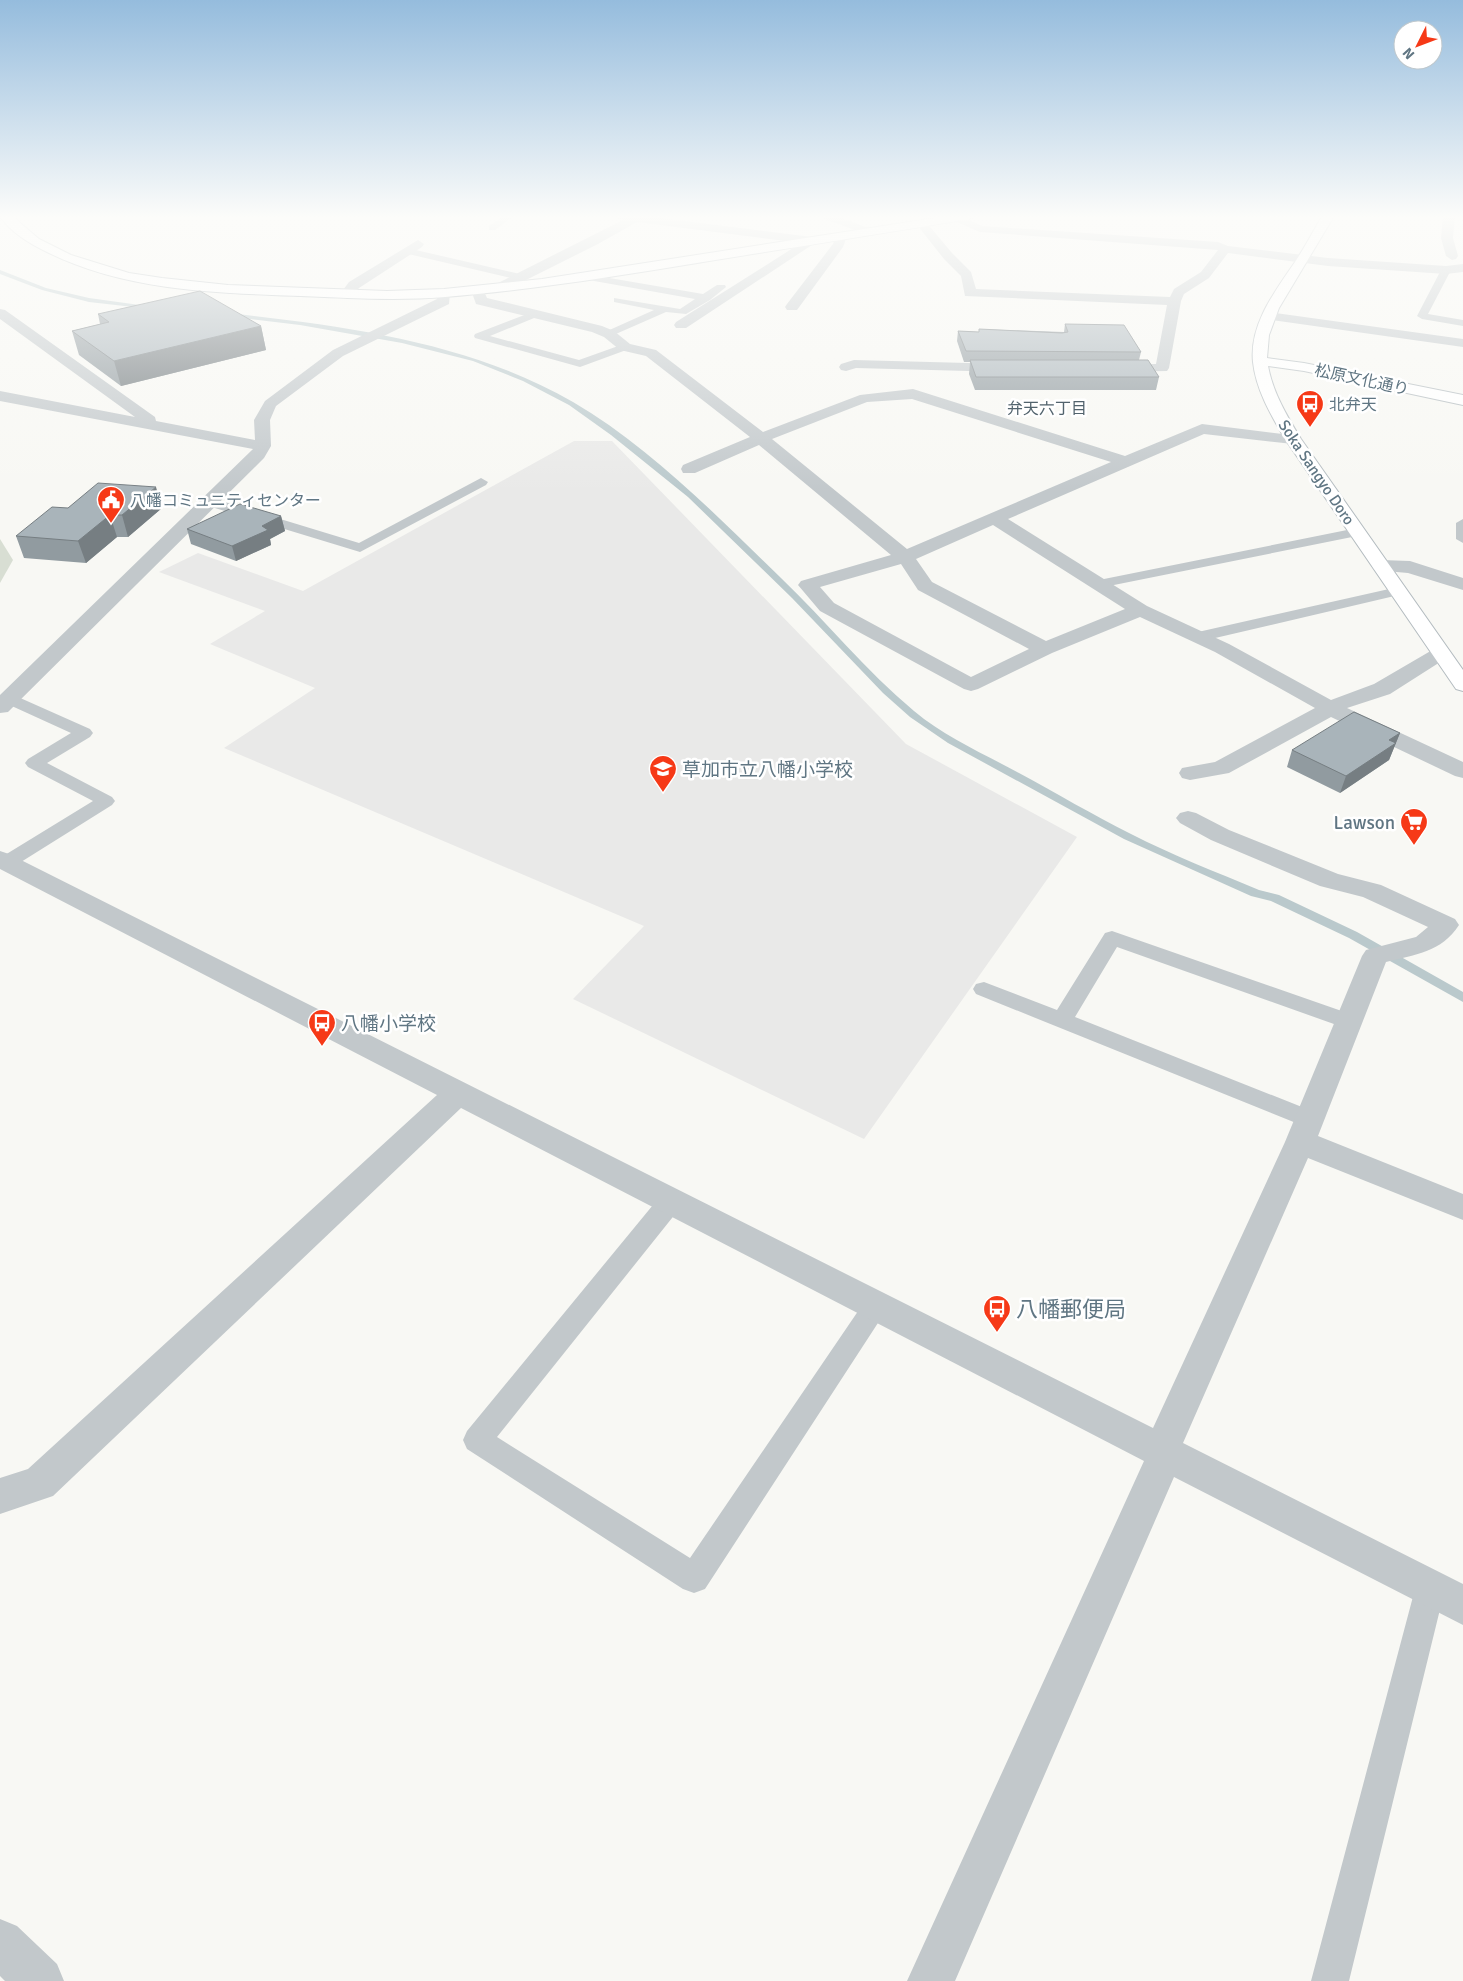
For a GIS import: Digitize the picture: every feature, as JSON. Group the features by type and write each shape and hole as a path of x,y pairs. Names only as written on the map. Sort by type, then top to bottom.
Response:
{"street":[{"path":"4,703 258,455 263,446 262,420 270,404 338,353 429,308"},
{"path":"512,308 597,329 609,334 625,347 651,353 761,438 905,557 925,586 1045,650"},
{"path":"681,325 707,308"},
{"path":"1107,368 1162,368 1173,308"},
{"name":"Soka Sangyo Doro","path":"1272,308 1263,332 1260,361 1277,412 1293,439 1463,685"},
{"path":"0,313 156,425"},
{"path":"1269,316 1463,343"},
{"name":"松原文化通り","path":"1260,361 1304,367 1463,400"},
{"path":"846,367 854,364 1016,368"},
{"path":"689,468 865,398 913,394 1127,462"},
{"path":"0,396 263,446"},
{"path":"1140,610 1045,650 970,685 827,606 808,585 905,557 1202,429 1293,439"},
{"path":"995,519 1045,548 1140,610 1222,648 1331,708 1463,771"},
{"path":"1380,566 1410,567 1463,584"},
{"path":"1190,773 1221,768 1346,700 1382,689 1441,653"},
{"path":"931,1981 1304,1130 1375,956 1425,943 1446,925 1372,891 1330,880 1238,842 1188,818"},
{"path":"3,861 1463,1605"},
{"path":"0,1496 40,1482 458,1093"},
{"path":"1304,1130 1463,1207"},
{"path":"0,1943 40,1981"}],"lane":[{"path":"609,334 665,309 682,312 688,308"},
{"path":"1427,308 1422,316 1463,322"},
{"path":"535,314 479,336 580,364 625,347"},
{"path":"210,502 360,548 481,482"},
{"path":"1463,522 1463,539"},
{"path":"1099,584 1357,532"},
{"path":"1198,637 1398,592"},
{"path":"3,861 106,801 34,763 84,733 4,703"},
{"path":"1062,1021 1112,938 1348,1021"},
{"path":"984,989 1062,1021 1304,1130"},
{"path":"671,1202 476,1440 694,1578 876,1306"},
{"path":"1330,1981 1430,1589"}],"shaded area":[{"name":"草加市立八幡小学校","path":"574,441 612,441 906,744 1077,837 864,1139 573,999 644,926 224,748 315,688 210,644 265,611 159,572 198,553 303,591"},
{"path":"0,539 13,560 0,583"}],"building":[{"path":"123,308 230,308 261,326 114,361 72,331 109,322 98,314"},
{"path":"1065,324 1124,325 1141,352 966,351 958,331 979,332 979,329 1062,333 1068,332"},
{"path":"970,360 1148,360 1159,377 976,377"},
{"path":"98,483 156,487 122,515 110,515 78,541 16,536 52,507 68,508"},
{"path":"240,504 281,516 262,526 268,530 232,546 187,529"},
{"path":"1354,712 1400,733 1389,740 1396,743 1346,776 1292,750"}],"waterway":[{"path":"228,315 300,323 402,341 475,360 525,380 571,404 614,433 691,495 795,596 886,691 913,715 952,741 1128,837 1255,893 1275,898 1353,935 1463,998"}],"place":[{"name":"北弁天","path":"1310,428"},
{"name":"八幡コミュニティセンター","path":"111,524"},
{"name":"草加市立八幡小学校","path":"663,793"},
{"name":"Lawson","path":"1414,846"},
{"name":"八幡小学校","path":"322,1047"},
{"name":"八幡郵便局","path":"997,1333"}],"district":[{"name":"弁天六丁目","path":"1047,408"}]}
